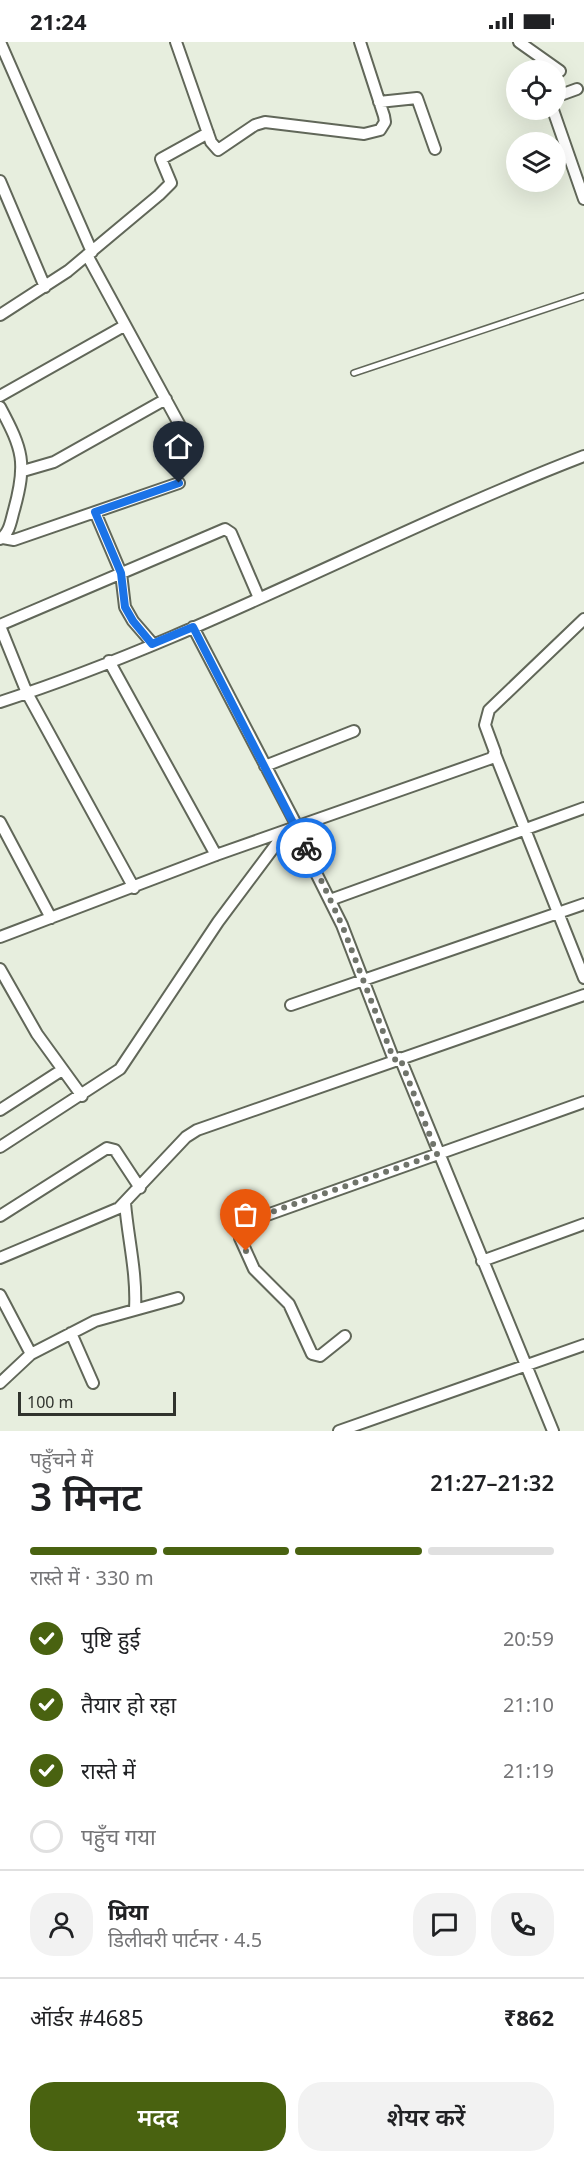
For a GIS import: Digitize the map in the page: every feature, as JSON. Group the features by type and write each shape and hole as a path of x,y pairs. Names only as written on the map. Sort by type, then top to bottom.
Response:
{"street":[{"path":"0,42 89,253 124,326 184,433"},
{"path":"176,42 208,133 214,148 218,150 223,149 255,125 264,122 369,134 383,128 384,116 360,42"},
{"path":"519,42 545,60"},
{"path":"566,93 577,89"},
{"path":"380,102 417,98 435,149"},
{"path":"557,120 584,199"},
{"path":"0,315 45,287 169,185 170,179 161,159 208,133"},
{"path":"0,181 45,287"},
{"path":"0,396 124,326"},
{"path":"23,471 54,462 166,399"},
{"path":"0,407 18,444 23,471 9,528 1,538 14,540 96,515 179,483"},
{"path":"0,702 193,627 440,515 584,456"},
{"path":"96,515 121,573 128,613 152,644"},
{"path":"134,888 27,693 0,626 221,530 229,530 259,598"},
{"path":"584,619 489,710 485,725 557,914 584,978"},
{"path":"193,627 297,826 553,1431"},
{"path":"109,661 216,855"},
{"path":"266,766 354,730"},
{"path":"0,937 216,855 488,760 495,754"},
{"path":"330,900 584,808"},
{"path":"0,822 51,918"},
{"path":"0,1147 115,1074 127,1060 218,922 286,831"},
{"path":"291,1005 584,904"},
{"path":"0,969 22,1010 82,1096"},
{"path":"0,1258 30,1243 112,1212 125,1203 186,1137 196,1130 584,995"},
{"path":"0,1110 62,1070"},
{"path":"345,1336 320,1356 312,1354 289,1304 254,1269 240,1238 239,1225 584,1102"},
{"path":"0,1216 108,1148 115,1150 140,1188"},
{"path":"125,1203 128,1237 136,1278 135,1309"},
{"path":"482,1261 584,1224"},
{"path":"2,1298 31,1354"},
{"path":"0,1383 31,1354 107,1315 178,1298"},
{"path":"71,1333 93,1383"},
{"path":"339,1431 364,1427 525,1366 583,1348"}],"lane":[{"path":"354,373 584,296"}],"way so far":[{"path":"246,1251 238,1233 239,1225 243,1222 437,1154 400,1058 394,1060 342,925 321,885 306,848"}],"route":[{"path":"179,483 95,512 121,573 125,607 152,644 193,627 297,826 306,848"}]}
